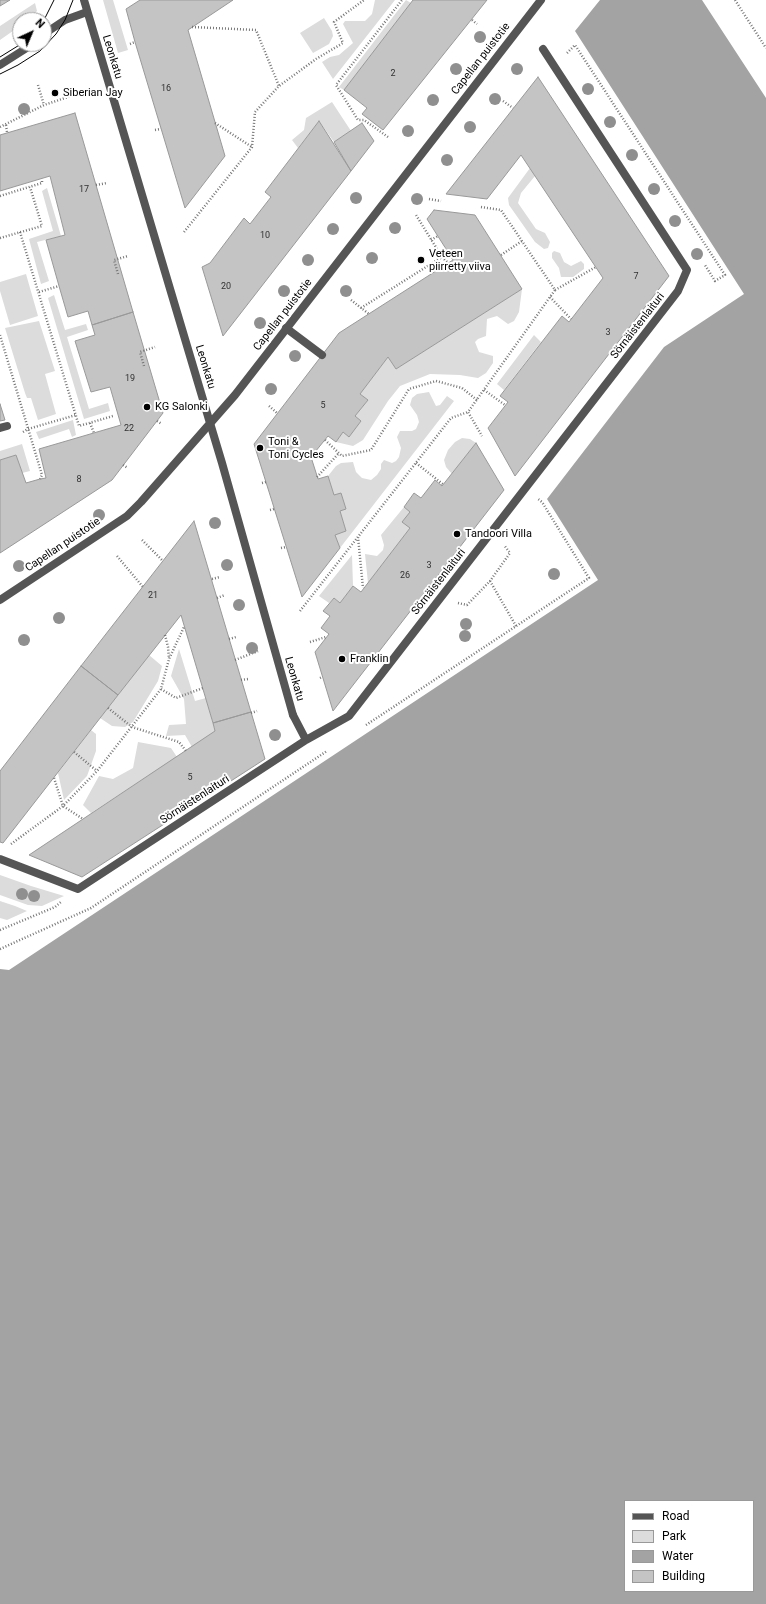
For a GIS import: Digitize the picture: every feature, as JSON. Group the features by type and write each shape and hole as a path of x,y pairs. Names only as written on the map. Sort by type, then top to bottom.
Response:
{"street":[{"name":"Leonkatu","path":"84,0 210,423 293,715 306,740"},
{"name":"Capellan puistotie","path":"0,600 127,516 146,496 235,394 537,2"},
{"path":"52,29 65,20 87,12"},
{"name":"Sörnäistenlaituri","path":"78,889 306,740 349,716 678,291 687,270 543,49"},
{"path":"0,65 20,52"},
{"path":"286,328 322,355"},
{"path":"0,859 78,889"}],"path":[{"path":"184,232 252,147 255,112 279,86 316,59 343,43 334,22 364,0"},
{"path":"388,137 364,120 358,120 336,85 402,0"},
{"path":"735,0 766,48"},
{"path":"472,20 477,24"},
{"path":"192,27 256,30 279,86"},
{"path":"130,44 135,42"},
{"path":"566,55 575,45 724,275 715,281 705,264"},
{"path":"38,85 44,104"},
{"path":"0,126 6,125 44,104 80,93"},
{"path":"503,101 513,108"},
{"path":"215,123 252,147"},
{"path":"6,125 8,132"},
{"path":"155,130 161,129"},
{"path":"0,196 42,183 42,179"},
{"path":"96,185 107,183"},
{"path":"0,238 42,226 30,187"},
{"path":"429,199 441,201"},
{"path":"481,207 501,210 555,290"},
{"path":"416,216 448,264"},
{"path":"20,232 79,426 113,416"},
{"path":"431,240 438,236"},
{"path":"500,255 522,241"},
{"path":"118,274 114,260 128,256"},
{"path":"361,308 442,257"},
{"path":"300,611 451,418 468,412 555,290 596,267"},
{"path":"38,292 59,286"},
{"path":"550,297 571,319"},
{"path":"350,300 369,314"},
{"path":"0,335 42,475 40,480"},
{"path":"144,366 140,352 155,347"},
{"path":"324,440 342,456 371,450 409,389 436,381 462,388 477,400"},
{"path":"484,390 505,405"},
{"path":"270,406 278,413"},
{"path":"468,412 482,436"},
{"path":"18,435 28,429 76,415"},
{"path":"157,421 162,424"},
{"path":"90,423 94,433"},
{"path":"317,477 339,453"},
{"path":"416,463 444,485"},
{"path":"123,465 128,468"},
{"path":"262,483 266,482"},
{"path":"542,502 560,531"},
{"path":"270,510 274,508"},
{"path":"441,598 467,605 490,581 510,553 494,529"},
{"path":"358,536 363,588"},
{"path":"142,540 163,562"},
{"path":"281,548 286,547"},
{"path":"117,556 143,587"},
{"path":"212,579 220,576"},
{"path":"490,581 516,626"},
{"path":"217,598 225,595"},
{"path":"9,846 63,806 97,771 161,689 169,659 184,627"},
{"path":"165,635 169,659"},
{"path":"229,639 236,637"},
{"path":"310,642 326,637"},
{"path":"235,660 274,646"},
{"path":"241,680 248,679"},
{"path":"161,689 176,698 203,688"},
{"path":"108,708 132,727 179,742 186,751"},
{"path":"251,713 257,711"},
{"path":"74,752 97,771"},
{"path":"54,778 63,806 83,819"},
{"path":"0,930 55,907 78,889"}],"green space":[{"path":"103,0 113,0 128,50 118,53"},
{"path":"375,0 395,0 333,79 322,62 330,57 339,55 353,43 343,24 345,21 365,21 372,14"},
{"path":"406,0 411,3 344,90 339,87"},
{"path":"35,3 36,12 21,12"},
{"path":"12,18 12,32 0,40 0,26"},
{"path":"324,18 332,31 333,36 329,44 313,53 300,33"},
{"path":"332,102 351,131 334,142 319,121 298,148 292,140 304,130 306,118"},
{"path":"530,168 535,176 521,193 518,203 536,229 545,233 550,242 548,248 544,249 535,242 509,205 508,198"},
{"path":"47,188 61,236 37,242 49,281 41,284 29,239 53,231 42,191"},
{"path":"554,251 560,253 564,262 571,266 581,261 584,264 584,269 573,277 561,277 559,268 552,258 552,253"},
{"path":"26,274 38,316 10,325 0,291 0,282"},
{"path":"522,289 519,312 514,321 508,324 497,316 487,319 486,336 475,342 479,352 493,356 493,363 486,373 478,378 460,375 430,374 400,386 388,401 363,440 353,446 336,442 343,432 349,437 361,421 355,416 368,400 360,394 388,357 396,369"},
{"path":"54,295 65,330 86,324 88,330 67,337 89,409 108,403 110,411 84,419 48,298"},
{"path":"39,321 55,371 45,374 56,414 38,420 31,398 27,398 25,393 5,328"},
{"path":"534,335 541,342 504,390 497,384"},
{"path":"429,392 436,406 440,405 447,396 454,401 340,548 335,535 346,531 340,511 346,509 341,493 334,495 328,476 336,466 341,463 353,462 356,472 362,478 371,480 381,469 381,464 384,460 392,463 396,461 399,457 401,448 397,437 400,431 412,431 416,429 419,422 417,415 410,405 412,398 417,394"},
{"path":"73,420 76,435 72,437 69,429 39,439 36,432"},
{"path":"462,438 470,439 476,443 452,474 446,467 444,460 448,450 455,442"},
{"path":"22,444 30,471 22,473 16,455 0,460 0,451"},
{"path":"404,507 410,512 410,528 368,583 365,554 377,556 383,550 384,545 381,535"},
{"path":"352,555 353,586 340,603 334,598 329,603 319,596"},
{"path":"179,649 195,701 206,698 215,731 192,747 185,735 166,736 169,725 186,724 184,699 171,676"},
{"path":"149,655 162,666 158,681 133,722 125,727 112,726 100,718"},
{"path":"91,730 96,734 96,751 87,776 64,800 58,773"},
{"path":"138,742 171,748 177,757 91,813 83,805 99,776 113,779 133,768"},
{"path":"0,875 64,896 42,906 28,905 0,895"},
{"path":"0,901 27,911 7,920 0,918"}],"water":[{"path":"600,0 702,0 766,98 766,1604 0,1604 0,969 9,970 598,580 547,499 664,347 744,294 575,31"}],"building":[{"path":"0,0 10,0 0,6"},
{"path":"140,0 233,0 188,30 225,156 185,208 126,9"},
{"path":"413,0 487,0 383,130 362,114 367,108 344,90"},
{"path":"538,77 669,276 515,476 488,428 508,402 500,396 562,316 569,322 603,278 521,155 487,199 446,194"},
{"path":"75,113 133,312 92,325 88,311 68,317 46,240 65,235 50,176 0,191 0,135"},
{"path":"319,121 351,171 223,336 202,267 210,263 244,218 250,224 271,197 265,192"},
{"path":"362,123 374,141 351,171 334,142"},
{"path":"434,210 475,215 522,289 396,369 388,357 360,394 368,400 355,416 361,421 349,437 343,432 336,442 328,436 311,457 318,479 328,476 334,495 341,493 346,509 340,511 346,531 335,535 340,548 302,597 254,444 339,333 453,260 427,219"},
{"path":"133,312 163,413 112,480 0,553 0,460 16,455 26,483 46,478 39,449 121,425 110,387 91,392 75,341 95,335 92,325"},
{"path":"0,404 5,420 0,421"},
{"path":"476,443 504,490 333,711 315,652 329,634 321,628 330,616 323,611 334,598 340,603 353,586 361,592 410,528 402,522 410,512 404,507 414,493 421,498 435,480 442,486"},
{"path":"194,521 251,712 213,723 181,615 118,695 81,666"},
{"path":"81,666 118,695 3,843 0,842 0,771"},
{"path":"251,712 265,759 82,877 29,855 215,731 213,723"}],"tram line":[{"path":"48,12 54,0"},
{"path":"0,74 40,51 56,34 65,20 73,0"},
{"path":"0,57 12,50"}],"place":[{"name":"Siberian Jay","path":"55,93"},
{"name":"Veteen piirretty viiva","path":"421,260"},
{"name":"KG Salonki","path":"147,407"},
{"name":"Toni & Toni Cycles","path":"260,448"},
{"name":"Tandoori Villa","path":"457,534"},
{"name":"Franklin","path":"342,659"}]}
